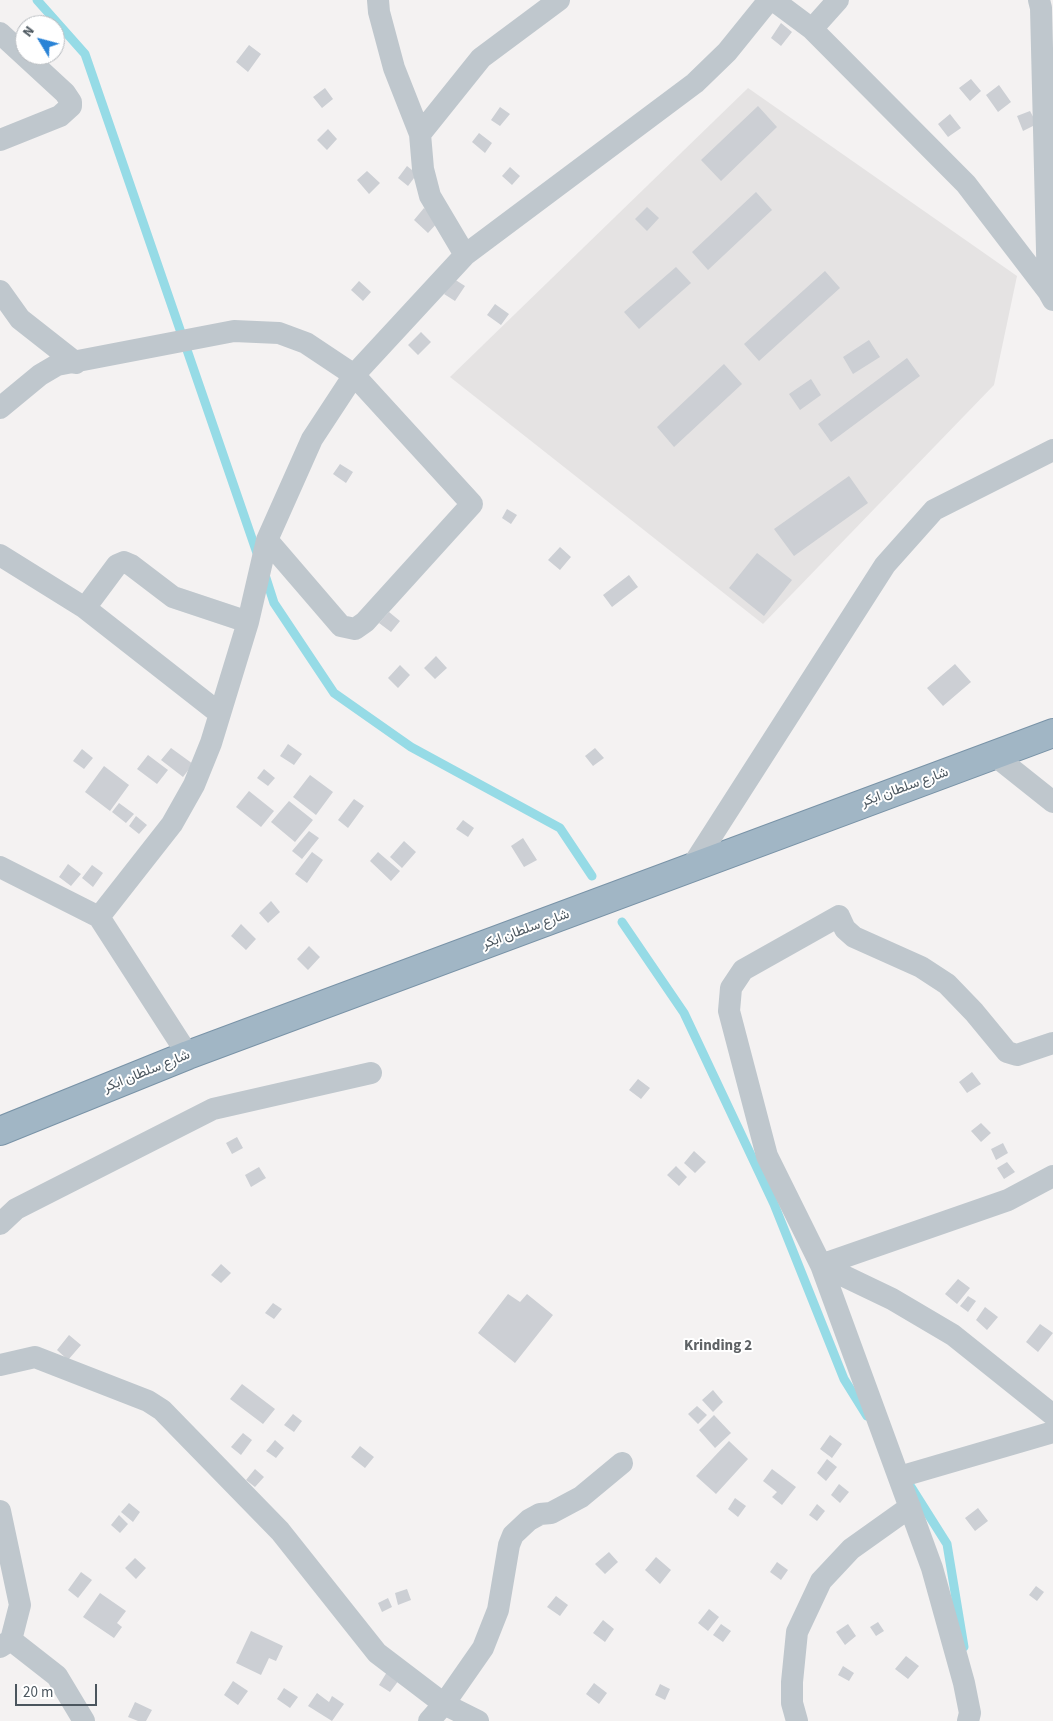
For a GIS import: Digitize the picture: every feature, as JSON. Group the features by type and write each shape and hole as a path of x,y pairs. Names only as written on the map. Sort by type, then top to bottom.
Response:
{"highway":[{"name":"شارع سلطان ابكر","path":"0,1130 188,1056 1053,733"}],"street":[{"path":"378,0 379,12 394,68 420,134 422,169 430,196 465,255"},
{"path":"420,134 481,58 559,0"},
{"path":"99,917 172,824 194,785 211,744 248,622 267,540 312,439 354,375 465,255 695,83 727,52 768,0"},
{"path":"773,0 812,29 966,184 1051,296"},
{"path":"812,29 838,0"},
{"path":"1044,2 1049,141 1051,296"},
{"path":"0,33 65,93 71,102 71,106 60,116 0,140"},
{"path":"0,291 20,319 76,363"},
{"path":"0,408 40,375 57,365 76,363 225,333 279,333 306,343 354,375 472,504 365,622 355,629 341,626 267,540"},
{"path":"691,868 885,565 934,510 1053,450"},
{"path":"0,555 85,608 219,713"},
{"path":"85,608 117,565 124,562 131,565 173,597 248,622"},
{"path":"994,755 1053,802"},
{"path":"0,867 99,917 188,1056"},
{"path":"968,1721 970,1713 961,1673 932,1568 822,1265 767,1156 729,1011 732,988 743,970 839,916 845,929 854,937 921,967 947,984 974,1012 1007,1052 1017,1055 1053,1043"},
{"path":"0,1224 16,1209 212,1109 371,1073"},
{"path":"822,1265 1008,1200 1053,1176"},
{"path":"822,1265 892,1299 953,1336 1053,1414"},
{"path":"0,1365 35,1356 148,1401 162,1410 280,1531 372,1647 395,1669 444,1704 478,1721"},
{"path":"899,1477 1053,1432"},
{"path":"428,1721 444,1704 483,1648 498,1610 509,1545 513,1536 529,1520 540,1514 551,1513 581,1497 622,1463"},
{"path":"796,1721 792,1703 792,1682 797,1632 821,1581 851,1549 910,1507"},
{"path":"0,1511 19,1594 19,1615 6,1643 57,1676 84,1721"}],"shaded area":[{"path":"748,88 1017,276 994,385 763,624 450,377"}],"building":[{"path":"781,23 792,32 781,46 771,38"},
{"path":"249,45 261,54 248,72 236,62"},
{"path":"971,79 981,91 970,101 959,88"},
{"path":"999,85 1011,102 998,112 986,95"},
{"path":"325,88 333,99 322,108 313,97"},
{"path":"758,106 777,127 721,181 701,160"},
{"path":"500,107 510,114 500,126 491,120"},
{"path":"1030,111 1037,124 1023,131 1017,116"},
{"path":"950,114 961,128 948,137 938,124"},
{"path":"328,129 337,139 327,150 317,140"},
{"path":"479,133 492,143 485,153 472,142"},
{"path":"407,166 417,174 408,186 398,178"},
{"path":"510,167 520,176 512,185 502,176"},
{"path":"367,171 380,183 369,194 357,180"},
{"path":"756,192 772,210 708,270 692,252"},
{"path":"647,207 659,218 647,231 635,219"},
{"path":"424,208 439,221 428,233 414,220"},
{"path":"676,267 691,283 639,329 624,312"},
{"path":"825,271 840,288 759,361 744,344"},
{"path":"454,279 465,286 455,301 444,294"},
{"path":"359,281 371,292 363,301 351,290"},
{"path":"495,304 509,314 501,325 487,315"},
{"path":"421,332 431,342 418,355 408,345"},
{"path":"869,340 880,357 853,374 843,357"},
{"path":"907,358 920,376 831,442 818,424"},
{"path":"724,364 742,384 674,447 657,427"},
{"path":"811,379 821,395 800,410 789,394"},
{"path":"340,464 353,472 346,483 333,474"},
{"path":"849,476 868,503 794,556 774,529"},
{"path":"507,509 517,515 511,524 502,518"},
{"path":"560,547 571,557 560,570 548,560"},
{"path":"757,553 792,580 764,616 729,588"},
{"path":"629,575 638,587 612,607 603,595"},
{"path":"389,612 400,621 391,632 379,623"},
{"path":"436,656 447,668 435,679 424,668"},
{"path":"955,664 971,682 943,706 927,688"},
{"path":"400,665 410,675 398,688 388,678"},
{"path":"288,744 302,754 294,765 280,756"},
{"path":"171,748 193,764 183,777 161,760"},
{"path":"595,748 604,758 593,766 585,756"},
{"path":"82,749 93,758 84,769 73,761"},
{"path":"148,755 168,770 157,784 137,769"},
{"path":"104,766 129,785 110,811 85,792"},
{"path":"264,769 275,778 268,786 257,778"},
{"path":"310,775 333,792 316,815 293,797"},
{"path":"249,791 274,811 261,827 236,807"},
{"path":"354,799 364,806 348,828 338,820"},
{"path":"289,801 313,820 295,842 271,822"},
{"path":"119,803 134,814 126,823 112,812"},
{"path":"136,816 147,825 139,834 129,826"},
{"path":"463,820 474,828 468,837 456,829"},
{"path":"309,831 319,838 302,859 292,851"},
{"path":"523,838 537,860 524,867 511,846"},
{"path":"404,841 416,852 402,868 390,857"},
{"path":"312,852 323,860 307,883 295,874"},
{"path":"378,852 400,871 391,881 370,861"},
{"path":"68,864 81,874 71,886 59,877"},
{"path":"92,865 103,873 93,887 82,878"},
{"path":"271,901 280,912 268,923 259,913"},
{"path":"241,924 256,939 246,950 231,936"},
{"path":"309,946 320,957 308,970 297,959"},
{"path":"972,1072 981,1084 967,1093 959,1082"},
{"path":"638,1079 650,1088 641,1099 629,1090"},
{"path":"981,1123 991,1133 981,1142 971,1131"},
{"path":"237,1137 243,1148 232,1154 226,1143"},
{"path":"1003,1143 1008,1153 996,1160 991,1149"},
{"path":"694,1151 706,1162 695,1173 684,1163"},
{"path":"1007,1162 1015,1172 1004,1179 997,1168"},
{"path":"676,1166 687,1177 679,1186 667,1175"},
{"path":"259,1167 266,1178 251,1187 245,1175"},
{"path":"221,1264 231,1273 221,1283 211,1275"},
{"path":"958,1279 970,1288 957,1304 945,1294"},
{"path":"508,1294 520,1302 527,1294 553,1315 515,1363 478,1333"},
{"path":"968,1296 976,1301 968,1312 960,1306"},
{"path":"273,1303 282,1309 274,1319 265,1313"},
{"path":"985,1307 998,1317 987,1330 976,1320"},
{"path":"1040,1324 1053,1333 1038,1352 1026,1342"},
{"path":"69,1335 81,1345 68,1360 57,1350"},
{"path":"242,1384 275,1409 263,1424 230,1399"},
{"path":"713,1390 723,1402 713,1412 702,1400"},
{"path":"697,1406 707,1415 698,1424 688,1414"},
{"path":"293,1414 302,1421 294,1432 284,1425"},
{"path":"714,1415 731,1433 715,1448 699,1430"},
{"path":"243,1433 252,1440 241,1455 231,1447"},
{"path":"830,1435 842,1444 832,1458 820,1449"},
{"path":"275,1440 284,1448 276,1458 266,1451"},
{"path":"729,1441 748,1459 716,1494 696,1476"},
{"path":"360,1446 374,1457 365,1468 351,1457"},
{"path":"827,1459 837,1467 826,1481 817,1473"},
{"path":"255,1469 264,1477 255,1487 246,1480"},
{"path":"772,1469 796,1487 782,1505 772,1497 777,1492 763,1481"},
{"path":"839,1484 849,1492 840,1503 831,1495"},
{"path":"735,1498 746,1506 738,1517 728,1509"},
{"path":"129,1503 140,1512 133,1522 121,1512"},
{"path":"817,1504 825,1511 817,1521 809,1515"},
{"path":"978,1508 988,1521 975,1531 965,1518"},
{"path":"119,1515 128,1524 120,1533 111,1525"},
{"path":"609,1552 618,1562 605,1574 595,1564"},
{"path":"656,1557 671,1570 660,1584 645,1570"},
{"path":"135,1558 146,1568 136,1579 125,1568"},
{"path":"777,1562 788,1570 781,1580 770,1572"},
{"path":"81,1572 92,1580 78,1598 68,1590"},
{"path":"1036,1586 1044,1592 1037,1601 1029,1595"},
{"path":"407,1589 411,1600 398,1605 395,1593"},
{"path":"100,1593 126,1611 117,1623 122,1627 114,1638 83,1617"},
{"path":"556,1596 568,1605 560,1616 547,1607"},
{"path":"388,1598 392,1607 382,1612 378,1603"},
{"path":"709,1609 719,1617 708,1631 698,1623"},
{"path":"603,1620 614,1629 605,1642 593,1633"},
{"path":"878,1622 884,1631 876,1636 870,1627"},
{"path":"721,1624 731,1631 723,1642 713,1635"},
{"path":"848,1624 856,1636 845,1645 836,1632"},
{"path":"251,1631 283,1646 276,1661 269,1658 261,1675 236,1663"},
{"path":"906,1656 919,1666 908,1679 895,1669"},
{"path":"843,1666 854,1673 849,1681 838,1675"},
{"path":"387,1672 399,1680 390,1692 379,1685"},
{"path":"233,1681 248,1691 238,1705 224,1695"},
{"path":"594,1683 607,1693 599,1704 586,1694"},
{"path":"660,1684 670,1689 665,1700 655,1695"},
{"path":"284,1688 298,1697 290,1708 277,1699"},
{"path":"317,1693 329,1702 332,1696 344,1704 332,1721 308,1706"},
{"path":"135,1702 152,1710 146,1721 138,1721 128,1717"}],"waterway":[{"path":"37,0 85,54 258,556"},
{"path":"265,575 274,603 334,693 411,747 560,828 592,876"},
{"path":"622,922 684,1013 774,1204 844,1379 867,1416"},
{"path":"911,1487 947,1544 964,1647"}],"district":[{"name":"Krinding 2","path":"718,1347"}]}
